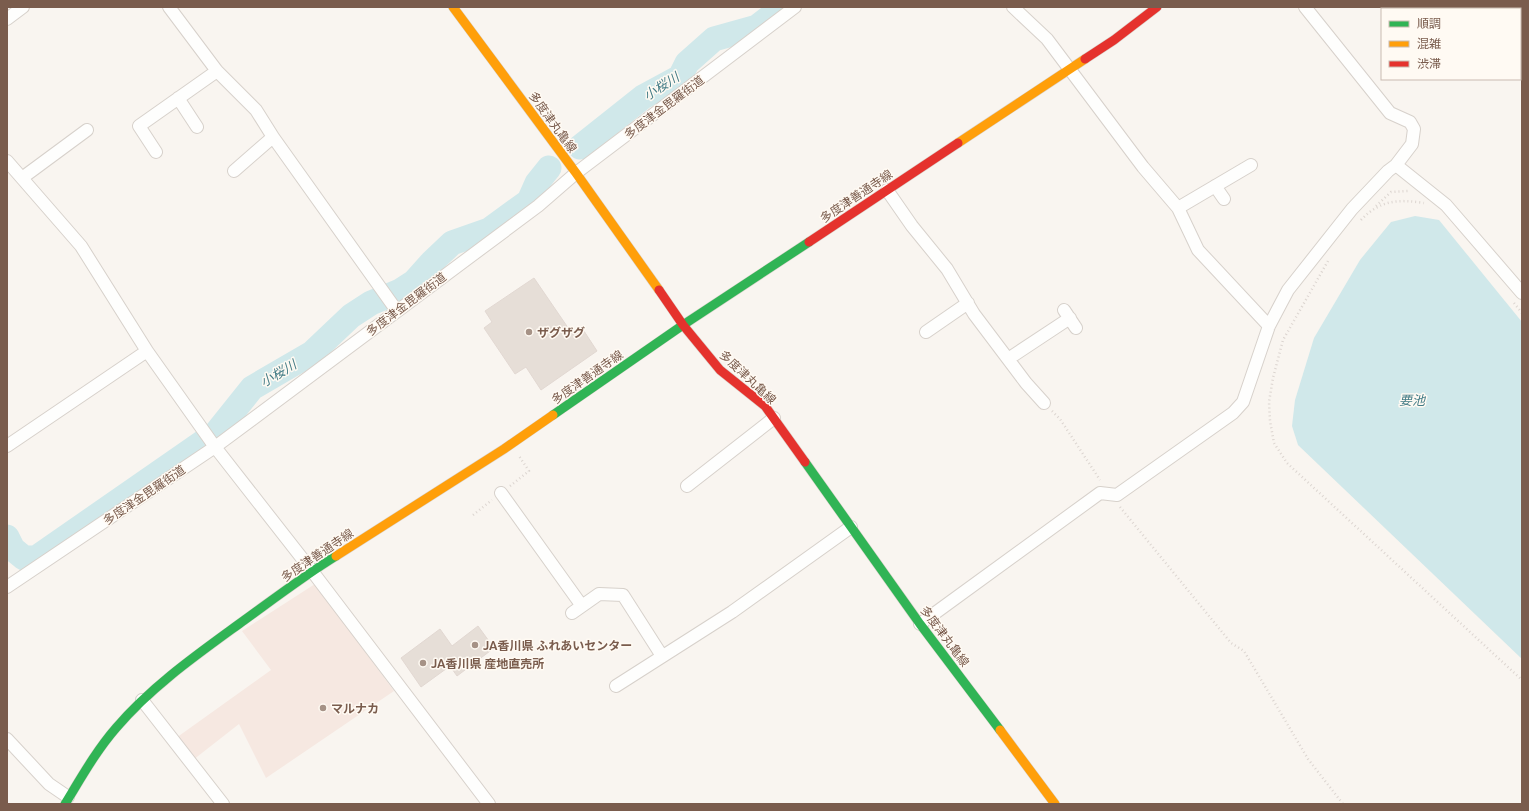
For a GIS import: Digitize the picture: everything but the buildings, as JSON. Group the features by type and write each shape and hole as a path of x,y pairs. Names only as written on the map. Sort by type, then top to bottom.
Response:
{"main road":[{"name":"多度津丸亀線","path":"453,7 576,173 683,325 720,370 765,406 920,624 1055,804"},
{"name":"多度津善通寺線","path":"66,800 92,760 116,728 142,700 185,663 312,572 504,449 683,325 1114,40 1157,7"}],"street":[{"path":"7,19 23,7"},
{"path":"169,7 217,71 256,110 273,137 394,306"},
{"name":"多度津金毘羅街道","path":"7,587 394,306 538,206 576,173 795,7"},
{"path":"1013,7 1047,39 1143,167 1178,208 1198,250 1269,326"},
{"path":"920,624 1100,493 1113,495 1233,414 1243,402 1269,326 1288,290 1352,209 1388,170 1396,165 1412,144 1414,129 1410,122 1390,113 1305,7"},
{"path":"156,152 139,126 217,71"},
{"path":"178,98 197,127"},
{"path":"22,178 87,130"},
{"path":"234,171 273,137"},
{"path":"7,161 81,246 147,351 210,441 489,804"},
{"path":"1178,208 1251,164"},
{"path":"1396,165 1446,205 1522,293"},
{"path":"1215,186 1224,199"},
{"path":"887,190 912,226 947,269 974,314 1026,383 1044,403"},
{"path":"926,332 968,303"},
{"path":"1008,359 1070,319"},
{"path":"12,447 147,351"},
{"path":"687,486 774,418"},
{"path":"501,493 582,606"},
{"path":"616,686 732,612 851,527"},
{"path":"572,613 599,594 622,596 662,656"},
{"path":"142,700 223,804"},
{"path":"7,739 66,800"}],"path":[{"path":"1357,225 1392,192 1429,192"},
{"path":"1373,209 1388,202 1406,200 1426,204"},
{"path":"1332,255 1283,340 1272,378 1269,402 1270,421 1274,443 1287,463 1522,680"},
{"path":"1512,301 1522,313"},
{"path":"1044,403 1060,419 1113,495 1118,505 1231,643 1244,651 1308,759 1343,804"}],"shaded area":[{"path":"315,584 394,691 266,778 239,724 193,760 176,738 271,670 242,631"}],"water":[{"name":"要池","path":"1415,216 1439,220 1522,322 1522,659 1298,445 1292,426 1295,400 1314,338 1360,260 1391,222"}],"waterway":[{"name":"小桜川","path":"580,147 643,97 680,77 687,63 714,39 757,27 783,7"},
{"name":"小桜川","path":"7,537 13,549 24,558 36,558 216,433 252,388 312,353 351,316 371,303 400,291 414,282 452,243 489,230 529,201 537,183 549,168"}],"traffic: fast":[{"path":"553,415 683,325 809,242"},
{"path":"805,462 920,624 1000,730"},
{"path":"65,804 102,746 116,728 144,699 206,648 336,556"}],"traffic: slow":[{"path":"453,7 576,173 659,290"},
{"path":"958,143 1085,59"},
{"path":"336,556 504,449 553,415"},
{"path":"1000,730 1055,804"}],"traffic: jam":[{"path":"1085,59 1114,40 1157,7"},
{"path":"809,242 958,143"},
{"path":"659,290 683,325 720,370 765,406 805,462"}],"place":[{"name":"ザグザグ","path":"529,332"},
{"name":"JA香川県 ふれあいセンター","path":"475,645"},
{"name":"JA香川県 産地直売所","path":"423,663"},
{"name":"マルナカ","path":"323,708"}]}
